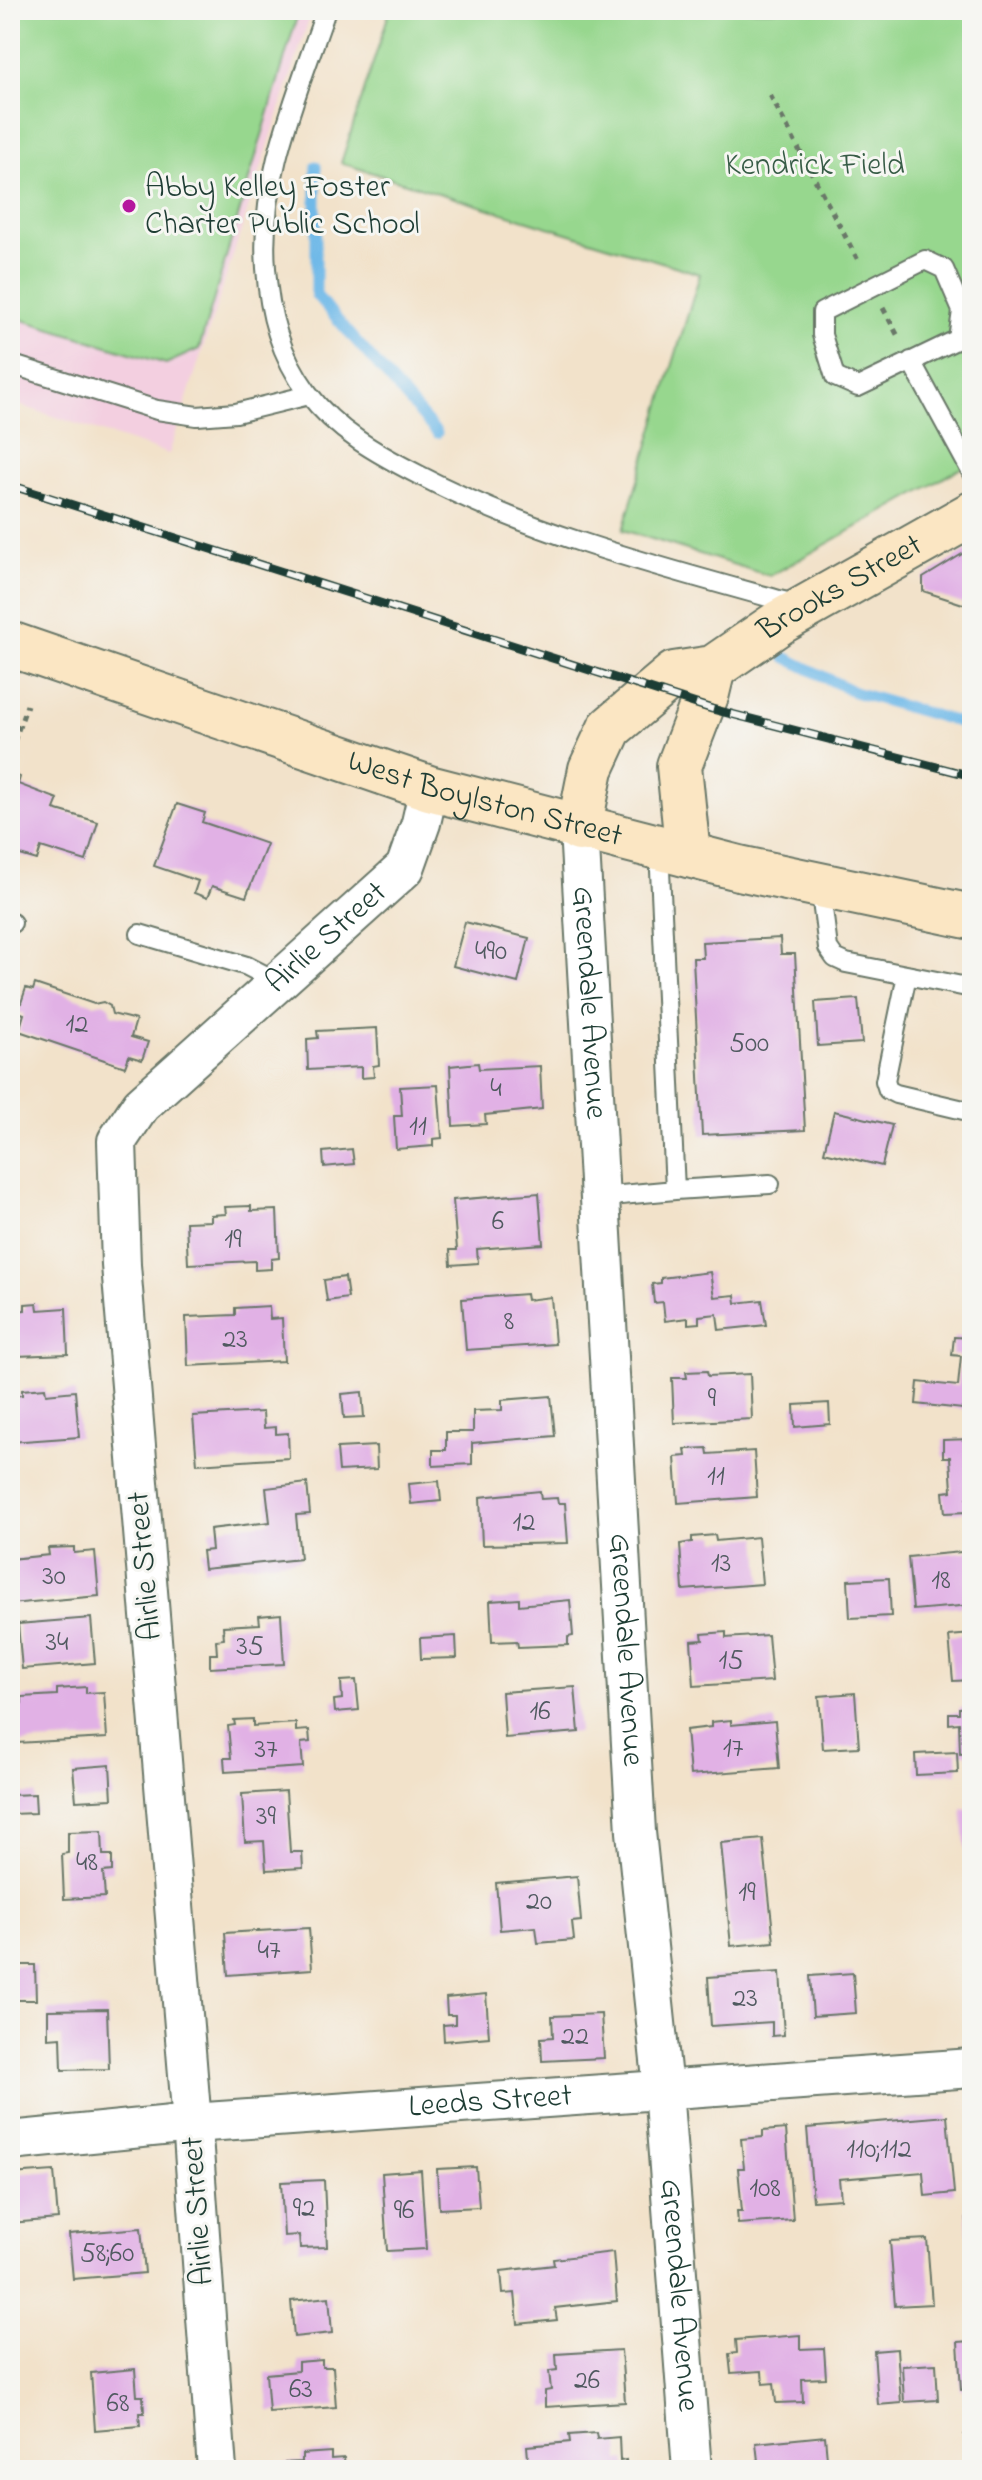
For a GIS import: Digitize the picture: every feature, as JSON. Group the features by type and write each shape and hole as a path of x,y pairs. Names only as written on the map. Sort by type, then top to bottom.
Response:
{"main road":[{"name":"Brooks Street","path":"579,829 591,769 610,728 674,674 713,668 761,634 972,514"},
{"name":"West Boylston Street","path":"10,644 429,788 674,852 972,917"},
{"path":"674,852 679,766 707,693 713,668"}],"street":[{"name":"Airlie Street","path":"217,2470 192,2123 122,1281 117,1141 141,1105 405,868 429,788"},
{"name":"Greendale Avenue","path":"579,829 636,1832 663,2089 692,2470"},
{"name":"Leeds Street","path":"10,2141 192,2123 972,2068"}],"lane":[{"path":"326,10 274,163 266,238 266,266 275,332 292,369 309,395 331,419 367,447 469,500 571,541 806,608"},
{"path":"925,260 944,269 962,311 958,339 911,361 858,387 835,377 822,335 822,312 925,260"},
{"path":"911,361 972,473"},
{"path":"10,364 157,410 197,416 236,413 309,395"},
{"path":"674,852 675,1190"},
{"path":"820,886 828,948 835,958 972,988"},
{"path":"140,934 247,966 278,982"},
{"path":"907,975 885,1081 888,1090 972,1112"},
{"path":"600,1197 770,1184"}],"path":[{"path":"956,10 972,22"},
{"path":"770,95 911,361"},
{"path":"10,753 27,705"}],"shaded area":[{"name":"Abby Kelley Foster Charter Public School","path":"10,10 312,10 169,454 10,402"}],"green space":[{"name":"Abby Kelley Foster Charter Public School","path":"10,10 299,10 199,349 166,364 10,316"},
{"name":"Kendrick Field","path":"390,10 972,10 972,462 770,576 623,530 700,274 341,163"}],"building":[{"path":"972,548 972,607 923,591 923,578"},
{"path":"10,773 20,777 18,784 58,799 54,809 98,822 86,861 41,847 37,860 10,852"},
{"path":"177,804 205,813 202,822 267,844 246,897 212,886 207,898 194,893 198,881 154,866"},
{"path":"465,922 529,938 518,983 453,966"},
{"path":"780,938 781,954 795,954 805,1130 702,1135 693,958 703,958 702,942"},
{"path":"35,984 94,1004 103,1002 110,1006 112,1014 136,1020 131,1037 148,1042 142,1060 129,1056 125,1067 19,1031 24,1014 18,1012 26,988 33,990"},
{"path":"858,999 862,1043 818,1046 815,1002"},
{"path":"377,1028 379,1065 373,1066 374,1077 361,1078 361,1067 308,1070 307,1039 318,1038 317,1031"},
{"path":"478,1063 479,1069 540,1066 542,1109 485,1115 486,1124 453,1126 450,1066"},
{"path":"438,1085 442,1138 433,1139 433,1146 396,1149 394,1116 402,1116 400,1087"},
{"path":"834,1111 892,1125 882,1166 824,1152"},
{"path":"352,1149 354,1164 324,1167 323,1152"},
{"path":"539,1193 543,1244 477,1249 478,1263 451,1265 450,1250 457,1250 453,1200"},
{"path":"251,1206 251,1211 277,1210 279,1258 271,1259 271,1269 255,1270 255,1261 188,1264 186,1222 211,1221 211,1215 226,1214 225,1207"},
{"path":"710,1272 714,1297 735,1295 736,1303 762,1300 766,1325 719,1330 717,1314 699,1316 699,1323 688,1324 688,1318 665,1321 663,1302 654,1303 652,1284 661,1283 661,1278"},
{"path":"345,1277 348,1298 327,1301 324,1280"},
{"path":"526,1294 527,1300 551,1297 555,1344 466,1350 462,1299"},
{"path":"37,1303 38,1310 66,1308 68,1354 16,1356 16,1362 10,1362 10,1311 25,1310 25,1304"},
{"path":"269,1306 270,1319 282,1318 284,1361 188,1366 186,1317 235,1315 235,1308"},
{"path":"954,1337 972,1338 972,1410 916,1404 918,1382 958,1386 961,1356 952,1355"},
{"path":"707,1371 708,1376 750,1374 752,1419 674,1423 672,1378 687,1378 686,1372"},
{"path":"45,1388 46,1394 75,1391 79,1437 10,1442 10,1396 22,1395 22,1390"},
{"path":"362,1392 364,1417 344,1418 342,1394"},
{"path":"551,1396 555,1436 472,1443 472,1464 433,1466 433,1450 446,1450 446,1432 473,1432 473,1411 502,1410 502,1400"},
{"path":"829,1403 830,1424 795,1427 794,1405"},
{"path":"263,1412 264,1428 276,1427 276,1434 288,1433 289,1458 197,1464 193,1416"},
{"path":"972,1439 972,1498 967,1498 968,1512 945,1513 943,1492 952,1491 950,1457 943,1457 943,1440"},
{"path":"376,1446 377,1469 339,1471 337,1448"},
{"path":"707,1448 708,1454 754,1451 757,1497 678,1503 675,1457 686,1456 685,1449"},
{"path":"439,1481 441,1501 411,1504 409,1484"},
{"path":"307,1483 310,1514 296,1515 300,1559 204,1569 202,1551 212,1550 210,1529 270,1522 266,1488"},
{"path":"540,1491 541,1499 557,1498 558,1503 565,1503 568,1543 482,1545 480,1497"},
{"path":"715,1535 716,1541 758,1537 762,1584 683,1590 680,1544 692,1542 692,1537"},
{"path":"74,1547 74,1553 95,1551 99,1596 10,1604 10,1559 49,1555 48,1548"},
{"path":"972,1551 972,1605 913,1610 908,1557"},
{"path":"889,1578 891,1616 850,1618 848,1580"},
{"path":"519,1599 519,1605 570,1600 573,1636 568,1637 568,1645 518,1647 517,1641 492,1642 490,1601"},
{"path":"281,1614 284,1664 210,1668 210,1654 217,1654 216,1640 224,1639 223,1626 260,1624 259,1616"},
{"path":"91,1618 95,1663 22,1669 18,1624"},
{"path":"726,1632 726,1638 768,1635 772,1681 694,1686 691,1641 703,1640 702,1634"},
{"path":"972,1634 972,1680 953,1681 949,1636"},
{"path":"456,1636 457,1658 421,1659 420,1638"},
{"path":"356,1680 359,1710 335,1712 334,1700 342,1699 341,1681"},
{"path":"86,1687 86,1693 104,1692 107,1738 16,1743 13,1704 22,1703 22,1697 57,1695 57,1689"},
{"path":"575,1687 579,1732 505,1738 502,1692"},
{"path":"855,1693 859,1747 823,1749 819,1696"},
{"path":"972,1707 972,1753 960,1754 959,1723 949,1724 949,1713 959,1713 959,1708"},
{"path":"253,1719 253,1726 296,1723 296,1731 309,1730 310,1742 301,1743 303,1767 225,1772 224,1758 231,1758 228,1726 235,1725 234,1720"},
{"path":"731,1720 731,1725 775,1721 779,1768 690,1775 686,1730 711,1727 711,1722"},
{"path":"957,1752 958,1773 916,1775 915,1754"},
{"path":"110,1765 112,1799 76,1801 73,1768"},
{"path":"286,1791 290,1852 302,1852 303,1868 266,1870 264,1841 245,1842 242,1794"},
{"path":"35,1794 36,1813 11,1814 11,1795"},
{"path":"972,1808 972,1854 966,1855 962,1809"},
{"path":"102,1831 103,1855 112,1855 112,1871 103,1872 105,1897 64,1899 62,1854 68,1853 68,1832"},
{"path":"763,1839 774,1942 731,1946 721,1843"},
{"path":"577,1876 581,1921 572,1922 574,1940 538,1943 536,1927 500,1930 496,1883"},
{"path":"309,1928 312,1969 228,1975 225,1933"},
{"path":"10,1965 35,1965 36,2000 10,2000"},
{"path":"967,1965 972,1965 972,2002 969,2003"},
{"path":"780,1972 784,2035 772,2036 772,2022 711,2026 708,1977"},
{"path":"853,1973 856,2013 813,2016 810,1976"},
{"path":"486,1994 489,2037 444,2041 443,2025 455,2024 455,2015 447,2015 446,1998"},
{"path":"107,2009 109,2069 62,2070 61,2037 48,2038 48,2010"},
{"path":"601,2014 604,2058 542,2061 541,2038 553,2037 552,2016"},
{"path":"947,2116 954,2193 925,2196 923,2172 839,2179 841,2199 813,2201 807,2128"},
{"path":"786,2129 793,2220 738,2224 737,2211 742,2211 738,2168 744,2168 741,2139 763,2137 763,2131"},
{"path":"476,2167 479,2207 439,2209 437,2169"},
{"path":"421,2170 426,2249 387,2251 382,2173"},
{"path":"54,2171 58,2219 10,2223 10,2174"},
{"path":"324,2180 327,2247 300,2248 299,2235 284,2236 281,2182"},
{"path":"972,2210 972,2237 968,2237 966,2211"},
{"path":"141,2228 145,2273 73,2279 69,2234"},
{"path":"927,2239 932,2304 895,2306 890,2241"},
{"path":"613,2252 617,2301 555,2308 557,2320 518,2324 515,2293 503,2294 501,2271 554,2265 553,2259"},
{"path":"329,2297 332,2333 294,2337 291,2301"},
{"path":"800,2335 800,2349 824,2348 826,2378 802,2379 803,2402 776,2403 774,2383 763,2384 762,2371 731,2373 729,2354 737,2353 736,2340"},
{"path":"972,2341 972,2389 961,2390 958,2342"},
{"path":"897,2349 901,2403 878,2405 874,2351"},
{"path":"621,2350 625,2402 545,2407 545,2391 551,2390 549,2371 557,2370 556,2354"},
{"path":"322,2360 322,2367 333,2367 336,2407 269,2412 266,2374 298,2371 298,2362"},
{"path":"936,2364 938,2400 904,2402 902,2366"},
{"path":"135,2369 137,2396 143,2396 144,2413 139,2413 140,2426 95,2430 91,2373"},
{"path":"596,2433 597,2439 619,2437 620,2461 626,2460 627,2470 529,2470 527,2446 570,2442 569,2435"},
{"path":"972,2434 972,2470 966,2470 964,2435"},
{"path":"825,2436 828,2470 759,2470 756,2443"},
{"path":"331,2452 331,2459 344,2458 345,2470 284,2470 284,2463 302,2462 302,2454"}],"waterway":[{"path":"316,166 316,295 437,433"},
{"path":"785,657 854,692 972,726"}],"railway":[{"path":"10,485 712,709 972,776"}],"place":[{"name":"Abby Kelley Foster Charter Public School","path":"129,206"}]}
